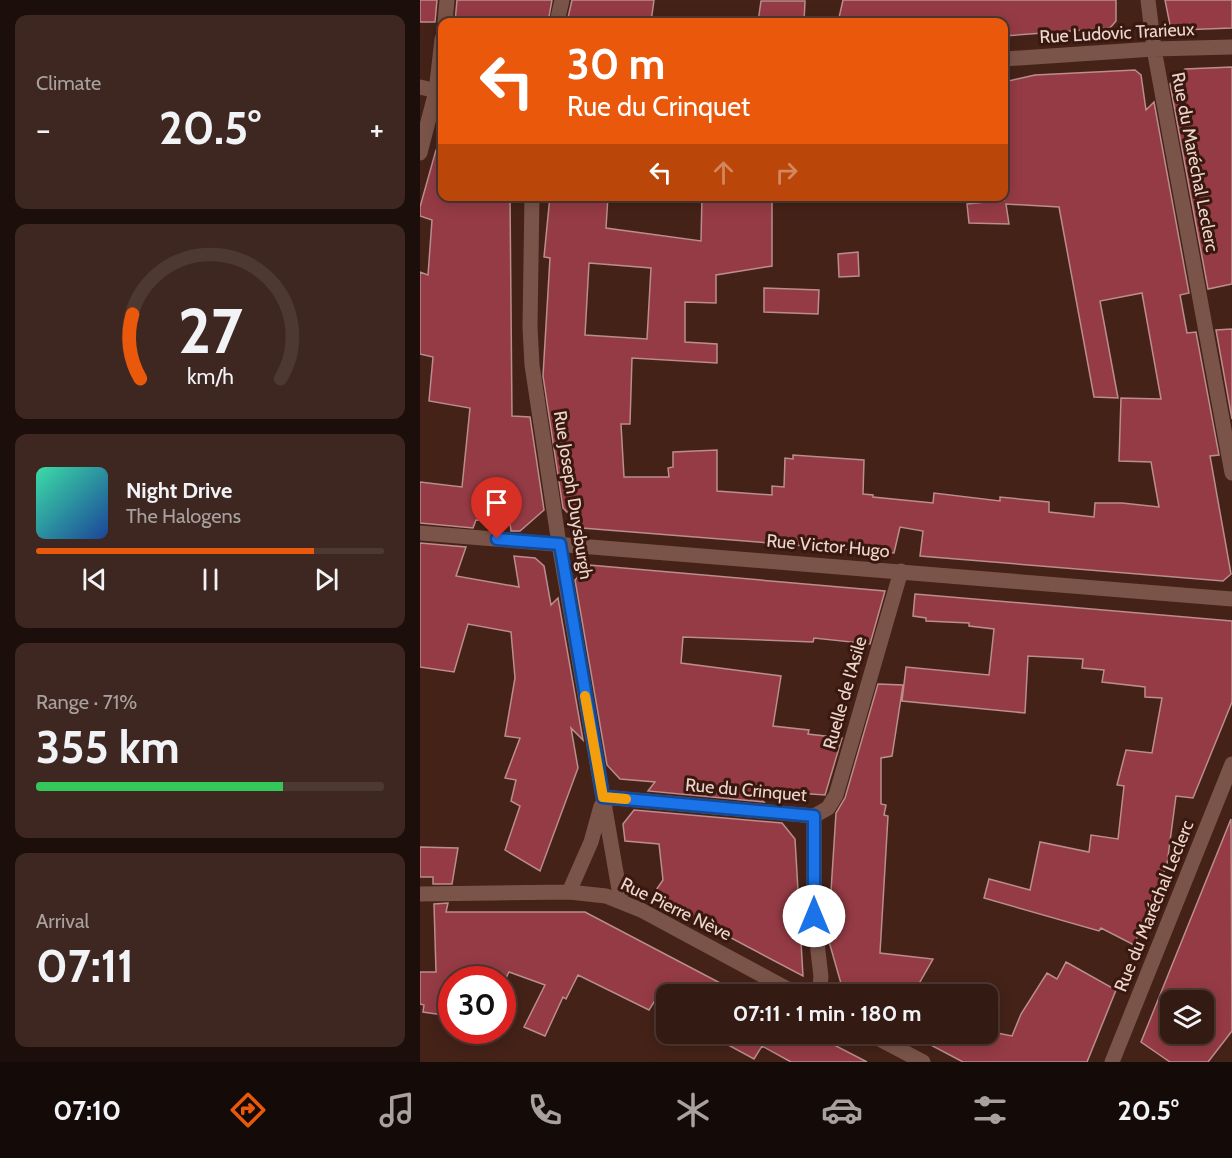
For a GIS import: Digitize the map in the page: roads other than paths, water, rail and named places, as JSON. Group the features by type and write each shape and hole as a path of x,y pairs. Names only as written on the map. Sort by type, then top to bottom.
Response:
{"street":[{"path":"445,18 447,0"},
{"path":"558,18 562,0"},
{"name":"Rue du Maréchal Leclerc","path":"1148,0 1154,49 1232,473"},
{"name":"Rue Ludovic Trarieux","path":"1008,58 1232,47"},
{"path":"420,87 438,91"},
{"path":"420,153 438,94"},
{"name":"Rue Joseph Duysburgh","path":"532,201 530,345 560,544 621,901"},
{"name":"Rue Victor Hugo","path":"420,533 1232,599"},
{"name":"Ruelle de l'Asile","path":"814,816 828,808 836,795 901,571"},
{"name":"Rue du Maréchal Leclerc","path":"1112,1062 1232,764"},
{"name":"Rue Joseph Duysburgh","path":"569,892 591,842 603,797"},
{"name":"Rue du Crinquet","path":"603,797 814,816 814,916 820,984"},
{"name":"Rue Pierre Nève","path":"420,894 569,892 621,901 778,984"},
{"path":"889,1044 923,1062"}]}
